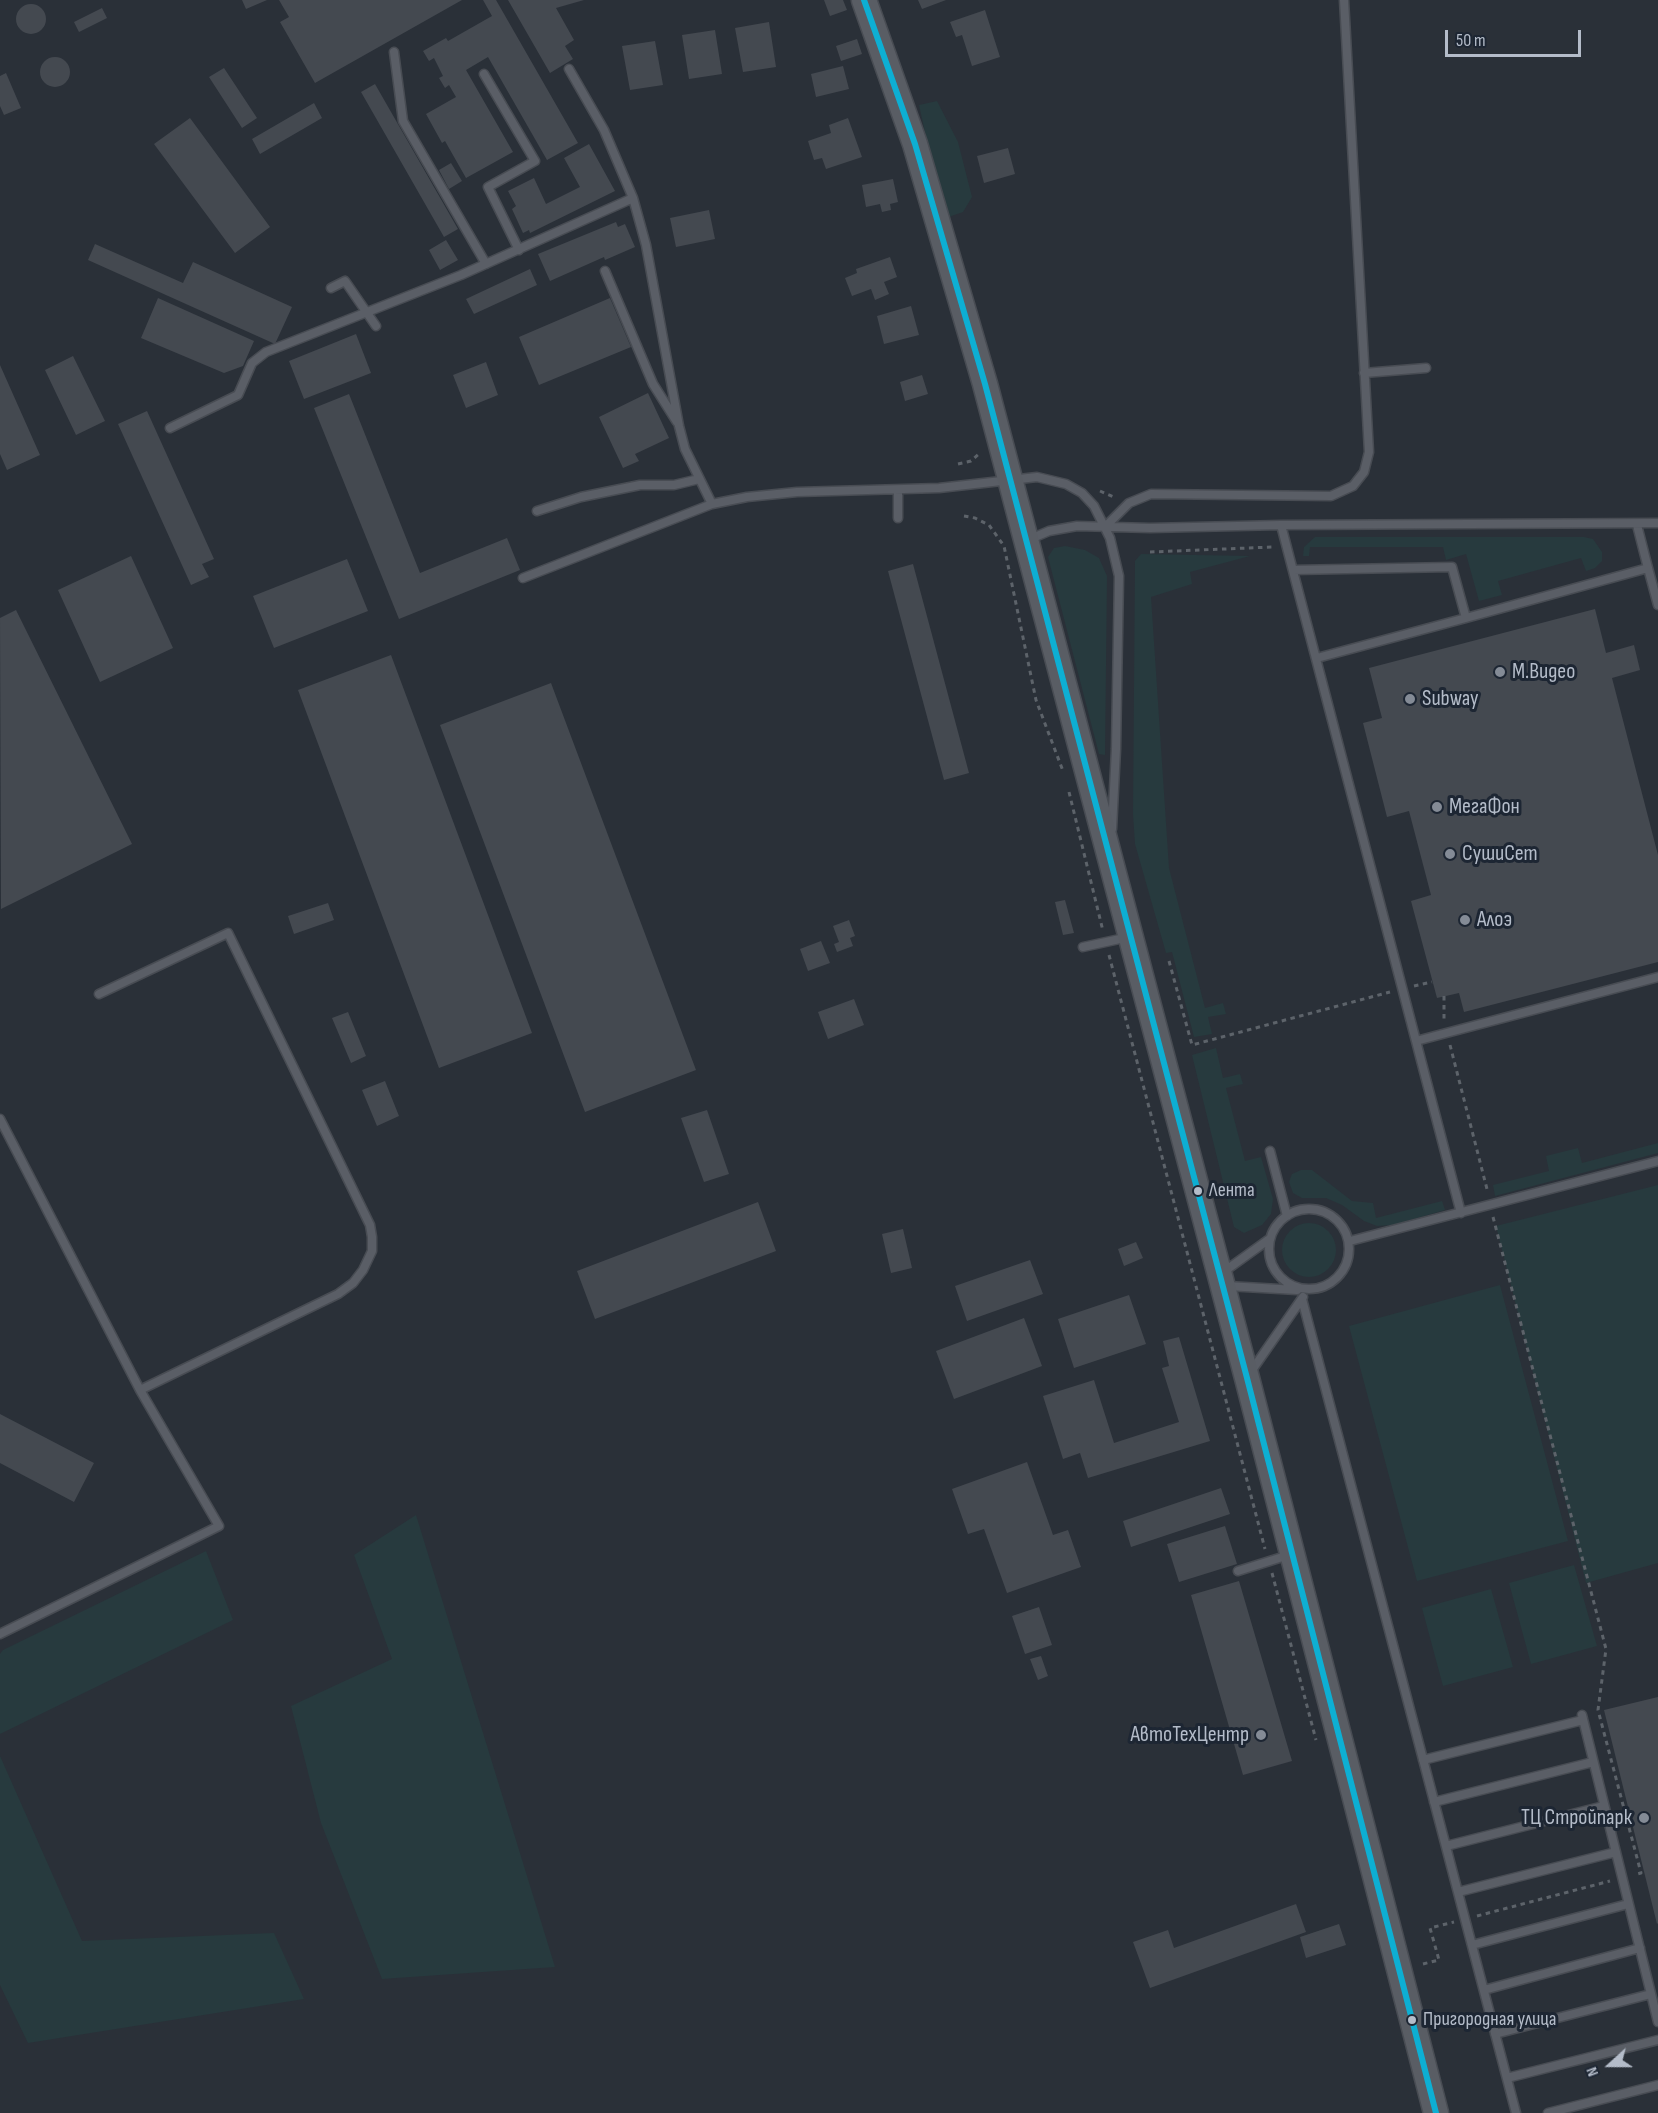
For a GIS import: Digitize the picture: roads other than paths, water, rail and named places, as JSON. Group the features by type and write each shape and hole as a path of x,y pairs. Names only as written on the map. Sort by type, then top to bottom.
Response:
{"street":[{"path":"864,0 915,144 985,384 1436,2113"}],"lane":[{"path":"1105,526 1129,503 1151,494 1331,495 1353,486 1364,472 1369,452 1344,0"},
{"path":"394,52 403,121 486,264"},
{"path":"569,69 604,130 633,198 646,245 679,426 685,449 712,504"},
{"path":"484,74 534,161 488,188 519,250"},
{"path":"170,428 238,395 252,363 266,352 486,264 633,198"},
{"path":"605,271 653,384 679,426"},
{"path":"331,288 345,281 376,326"},
{"path":"1364,373 1426,368"},
{"path":"523,578 712,504 747,497 797,492 898,490 1037,477 1066,484 1082,493 1094,506 1105,526 1116,557 1119,576 1116,749 1110,862"},
{"path":"537,511 640,485 674,485 699,480"},
{"path":"898,490 898,518"},
{"path":"1025,541 1050,531 1077,525 1150,528 1658,523"},
{"path":"1281,525 1461,1213"},
{"path":"1637,525 1658,605"},
{"path":"1293,570 1452,567 1466,618"},
{"path":"1317,658 1648,568"},
{"path":"99,994 228,933 370,1225 372,1237 372,1251 363,1270 353,1283 338,1294 140,1390"},
{"path":"1083,948 1130,937"},
{"path":"1416,1041 1658,977"},
{"path":"0,1119 140,1390 219,1526 0,1634"},
{"path":"1270,1151 1287,1216"},
{"path":"1350,1241 1658,1161"},
{"path":"1298,1209 1320,1209 1339,1221 1350,1241 1347,1266 1331,1285 1304,1295 1220,1280 1268,1240 1279,1221 1298,1209"},
{"path":"1268,1240 1269,1262 1284,1282 1304,1295 1516,2113"},
{"path":"1246,1378 1304,1295"},
{"path":"1238,1571 1292,1554"},
{"path":"1423,1760 1582,1718 1658,2022"},
{"path":"1434,1802 1593,1762"},
{"path":"1446,1846 1604,1806"},
{"path":"1458,1892 1616,1852"},
{"path":"1472,1945 1628,1904"},
{"path":"1484,1990 1640,1948"},
{"path":"1495,2034 1651,1994"},
{"path":"1507,2078 1658,2040"},
{"path":"1548,2113 1658,2085"}],"place":[{"name":"М.Видео","path":"1500,672"},
{"name":"Subway","path":"1410,699"},
{"name":"МегаФон","path":"1437,807"},
{"name":"СушиСет","path":"1450,854"},
{"name":"Алоэ","path":"1465,920"},
{"name":"Лента","path":"1198,1191"},
{"name":"АвтоТехЦентр","path":"1261,1735"},
{"name":"ТЦ Стройпарк","path":"1644,1818"},
{"name":"Пригородная улица","path":"1412,2020"}]}
